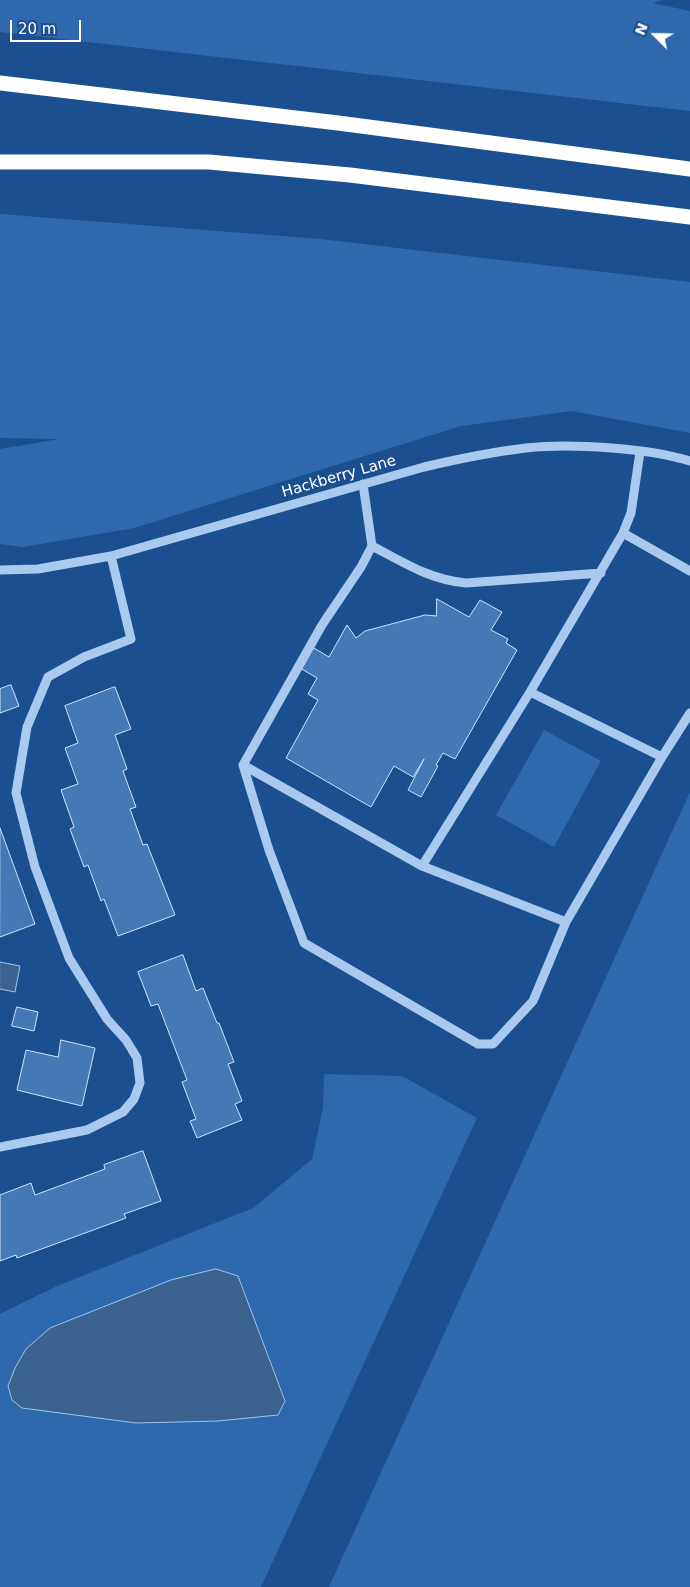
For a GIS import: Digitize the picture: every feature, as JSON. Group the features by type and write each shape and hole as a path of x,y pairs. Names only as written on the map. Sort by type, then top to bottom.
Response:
{"highway":[{"path":"0,83 338,123 690,169"},
{"path":"0,162 209,162 350,175 690,217"}],"street":[{"name":"Hackberry Lane","path":"0,570 38,569 111,556 424,467 528,448 582,447 640,452 690,461"},
{"path":"422,866 530,692 623,533 631,513 640,452"},
{"path":"363,484 372,546 361,567 322,626 243,765 269,850 304,943 478,1044 493,1044 533,1001 566,922 662,757 690,713"},
{"path":"623,533 690,571"},
{"path":"372,546 428,576 446,581 466,583 601,573"},
{"path":"0,1146 86,1130 123,1112 134,1099 140,1084 137,1058 126,1040 107,1019 69,958 35,867 16,793 27,727 48,677 84,657 131,639 111,556"},
{"path":"530,692 662,757"},
{"path":"243,765 422,866 566,922"}],"shaded area":[{"path":"0,0 663,0 653,3 690,11 690,111 0,32"},
{"path":"0,214 320,239 690,282 690,433 572,411 461,426 134,528 23,547 0,544 0,449 59,439 0,438"},
{"path":"544,730 601,761 554,847 496,815"},
{"path":"690,792 690,1587 329,1587"},
{"path":"0,962 20,966 15,992 0,989"},
{"path":"324,1074 402,1076 477,1118 261,1587 0,1587 0,1314 57,1286 253,1208 312,1159 323,1108"},
{"path":"216,1269 238,1276 285,1401 278,1415 218,1421 136,1423 22,1408 12,1400 8,1386 15,1368 26,1349 50,1328 171,1280"}],"building":[{"path":"437,599 469,617 480,600 502,612 491,630 508,639 506,643 517,650 455,759 443,753 421,797 408,790 424,759 413,777 394,766 371,807 286,758 318,700 308,694 317,678 300,668 312,647 329,657 347,625 356,638 365,631 425,615 436,616"},
{"path":"11,685 19,706 0,713 0,689"},
{"path":"115,687 131,729 115,735 127,769 123,771 136,807 130,809 143,845 147,844 175,915 118,936 104,899 101,901 88,865 84,867 70,829 74,827 61,790 78,784 65,748 78,743 65,706"},
{"path":"0,828 35,924 0,937"},
{"path":"183,955 196,991 203,988 217,1023 219,1023 234,1062 228,1064 242,1101 235,1104 242,1120 197,1138 190,1121 196,1119 182,1082 187,1080 158,1004 151,1006 138,972"},
{"path":"17,1007 38,1012 34,1031 12,1026"},
{"path":"61,1040 95,1048 82,1106 17,1090 26,1050 58,1057"},
{"path":"143,1151 161,1201 124,1214 126,1218 17,1258 16,1255 0,1261 0,1195 31,1183 35,1195 105,1169 104,1165"}]}
